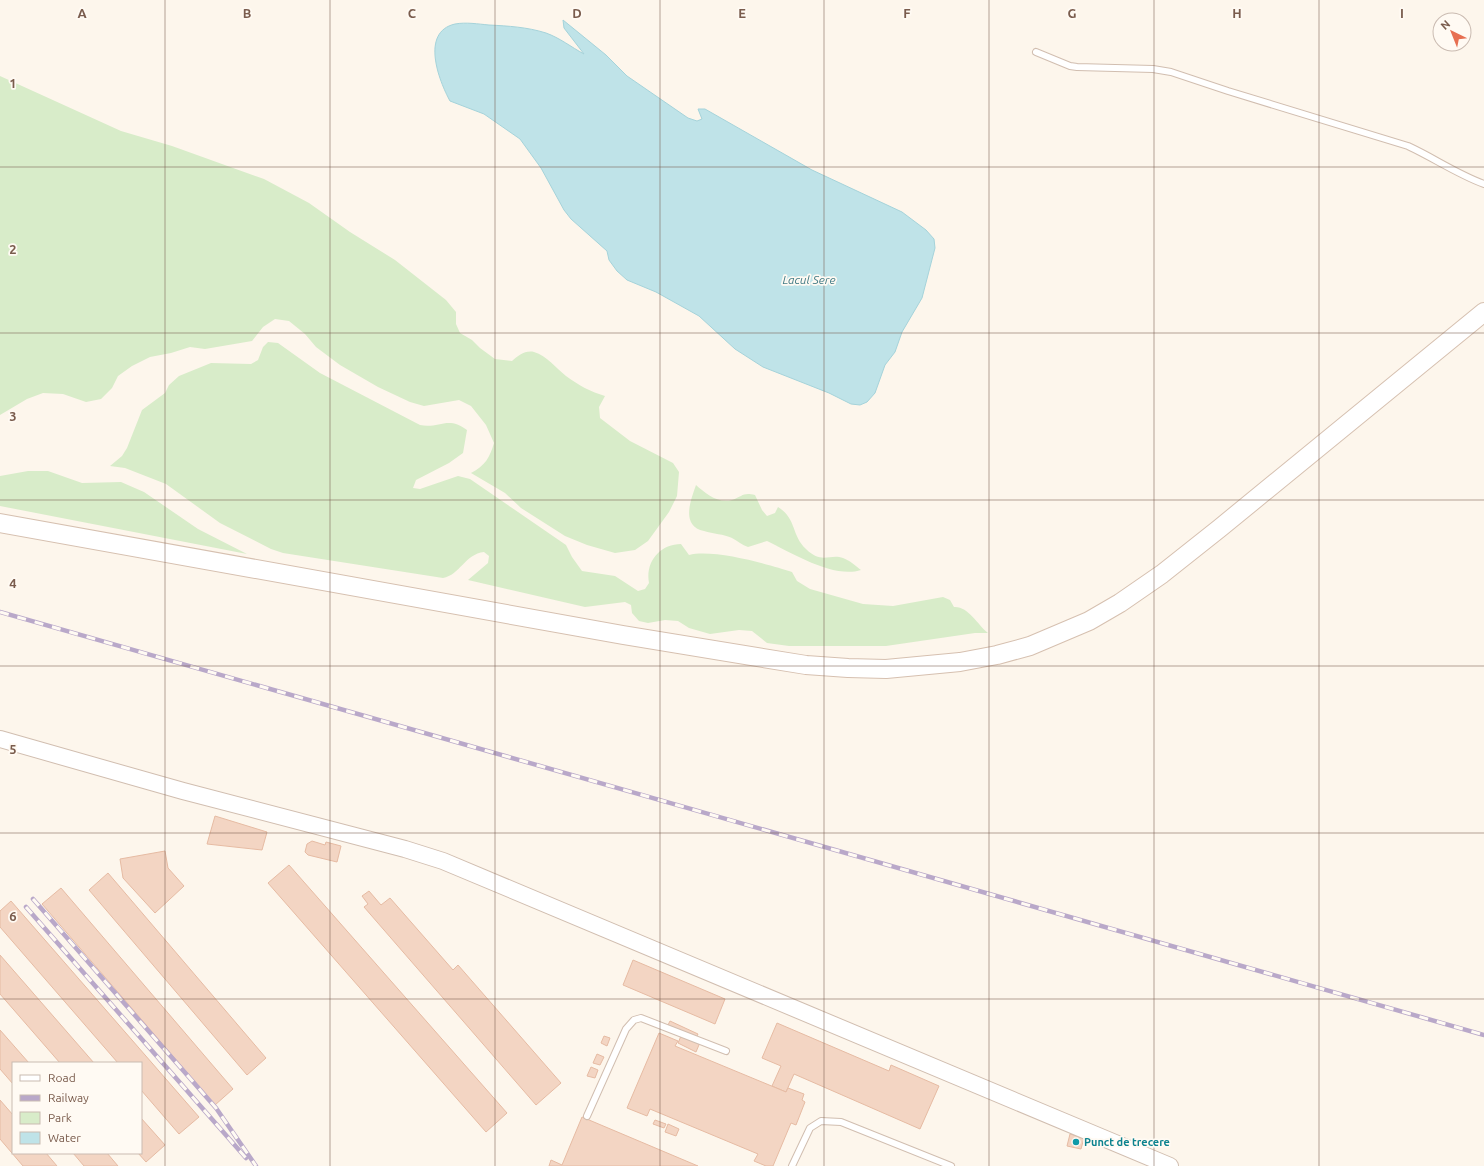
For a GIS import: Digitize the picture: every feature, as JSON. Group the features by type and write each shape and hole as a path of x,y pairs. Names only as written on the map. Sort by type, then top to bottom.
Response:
{"main road":[{"path":"0,523 623,635 806,664 886,669 960,662 997,655 1030,646 1089,621 1120,603 1162,574 1220,528 1484,312"}],"street":[{"path":"0,739 183,791 405,849 443,861 1170,1166"}],"lane":[{"path":"1036,52 1070,66 1090,69 1153,69 1171,72 1408,146 1431,156 1468,178 1484,184"},
{"path":"588,1116 626,1029 634,1020 641,1018 726,1052"},
{"path":"792,1166 810,1128 821,1121 841,1122 951,1166"}],"green space":[{"path":"0,76 121,131 172,146 264,179 309,203 350,232 395,260 446,300 456,312 456,324 460,333 472,340 495,359 512,361 519,355 534,352 547,359 575,382 605,396 599,407 600,418 630,441 673,463 679,472 677,496 669,512 648,541 635,550 615,553 587,545 565,536 521,508 505,493 471,473 486,461 491,453 494,443 486,425 471,406 459,400 424,406 410,402 378,387 340,365 316,347 305,334 289,321 275,319 263,327 252,341 205,349 190,347 171,353 150,357 132,366 118,376 112,388 101,399 86,402 63,394 43,393 27,399 0,415"},
{"path":"268,342 278,343 320,373 420,425 427,426 454,423 467,430 463,453 449,463 416,480 413,488 420,489 458,476 470,479 566,545 582,571 615,576 638,591 645,589 649,583 649,568 656,556 667,547 681,544 689,555 712,554 740,558 792,572 797,581 810,589 863,604 893,606 943,597 950,600 954,607 959,607 968,612 988,633 975,633 886,646 789,646 767,643 752,631 739,630 710,634 689,628 678,621 665,620 648,623 639,621 632,613 631,605 625,602 585,607 468,580 488,563 489,556 484,552 472,556 454,573 443,578 283,553 271,549 220,523 166,484 125,468 110,466 122,456 127,448 142,410 165,393 169,385 179,376 211,363 251,364 258,360 263,347"},
{"path":"28,471 48,471 82,483 121,482 144,492 198,529 247,554 0,506 0,476"},
{"path":"696,485 712,497 727,501 745,494 755,495 762,510 767,516 775,513 778,507 784,512 791,522 801,544 812,554 821,558 843,558 861,570 850,572 826,568 801,558 767,541 748,547 729,537 697,528 692,524 689,512 691,499"}],"water":[{"name":"Lacul Sere","path":"563,20 606,55 627,76 688,118 697,121 702,119 698,109 705,109 812,170 902,212 926,230 934,239 935,248 922,298 902,332 895,352 885,365 875,393 867,402 860,405 851,404 829,393 763,367 735,349 699,316 656,292 627,280 617,271 609,260 607,251 571,219 564,210 541,168 520,139 484,114 450,101 441,82 435,58 435,47 438,37 444,29 459,23 468,23 532,29 551,35 584,54 564,28"}],"building":[{"path":"215,816 267,832 262,850 207,844"},
{"path":"312,841 325,845 326,842 341,846 337,862 308,855 305,852 307,844"},
{"path":"165,851 168,868 184,886 155,913 123,878 120,859"},
{"path":"289,865 507,1113 486,1132 268,883"},
{"path":"108,873 266,1058 247,1075 89,890"},
{"path":"61,888 233,1089 215,1105 42,904"},
{"path":"369,891 381,905 390,898 453,970 458,965 561,1083 536,1105 364,907 368,904 362,896"},
{"path":"11,901 199,1117 179,1134 142,1091 142,1062 117,1062 0,927 0,911"},
{"path":"0,955 93,1062 59,1062 0,994"},
{"path":"633,960 725,999 715,1024 623,985"},
{"path":"670,1021 698,1034 696,1038 701,1040 696,1052 678,1043 681,1036 666,1029"},
{"path":"777,1023 889,1071 891,1065 939,1086 920,1129 794,1074 786,1092 772,1086 781,1066 762,1058"},
{"path":"0,1030 28,1062 12,1062 12,1083 0,1069"},
{"path":"659,1033 678,1041 675,1046 786,1092 788,1088 804,1094 802,1100 805,1102 796,1125 791,1123 773,1166 766,1166 754,1161 758,1154 650,1109 647,1116 627,1108"},
{"path":"604,1036 610,1038 607,1046 601,1043"},
{"path":"597,1054 604,1057 600,1065 593,1063"},
{"path":"591,1067 598,1070 595,1078 587,1076"},
{"path":"0,1100 12,1114 12,1153 0,1139"},
{"path":"582,1117 698,1166 549,1166 551,1160 562,1165"},
{"path":"142,1119 165,1145 146,1162 139,1154 142,1154"},
{"path":"655,1120 666,1124 664,1128 653,1124"},
{"path":"668,1124 679,1129 676,1136 665,1132"},
{"name":"Punct de trecere","path":"1070,1134 1084,1138 1081,1149 1067,1146"},
{"path":"13,1154 47,1154 57,1166 23,1166"},
{"path":"74,1154 108,1154 118,1166 84,1166"}],"railway":[{"path":"0,612 1484,1035"},
{"path":"33,899 216,1108 256,1166"},
{"path":"26,907 246,1158"}],"place":[{"name":"Punct de trecere","path":"1076,1142"}]}
